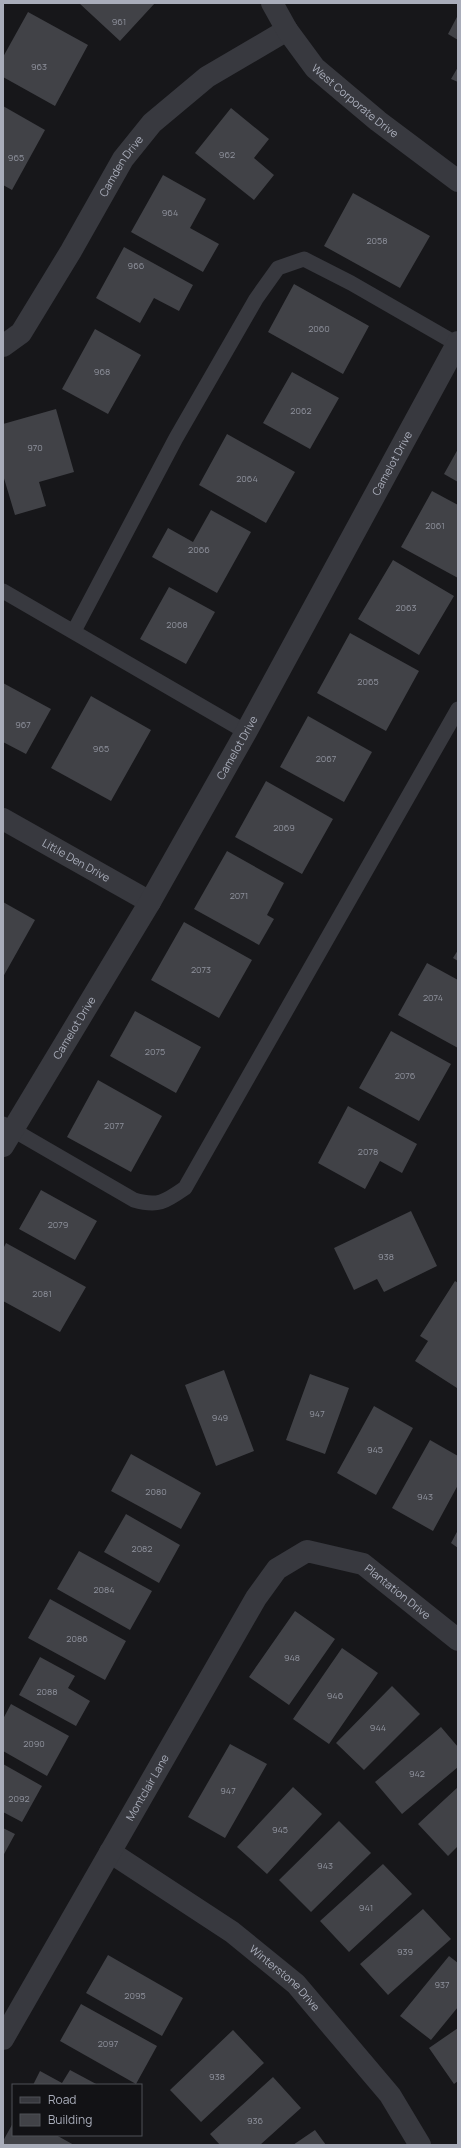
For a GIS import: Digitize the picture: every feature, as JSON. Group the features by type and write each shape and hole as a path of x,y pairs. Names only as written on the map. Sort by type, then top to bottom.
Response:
{"street":[{"name":"West Corporate Drive","path":"272,3 287,30 315,68 378,121 458,181"},
{"name":"Camden Drive","path":"3,346 21,333 72,251 123,159 152,123 207,77 287,30"},
{"name":"Camelot Drive","path":"7,1133 150,902 246,732 455,354"},
{"name":"Little Den Drive","path":"3,819 150,902"},
{"name":"Plantation Drive","path":"307,1550 363,1564 458,1640"},
{"name":"Montclair Lane","path":"3,2039 256,1598 277,1569 307,1550"},
{"name":"Winterstone Drive","path":"110,1852 232,1932 296,1984 390,2095 420,2145"}],"lane":[{"path":"74,631 176,438 256,299 278,268 304,259 350,283 455,354"},
{"path":"3,591 246,732"},
{"path":"7,1133 134,1200 150,1204 170,1199 185,1188 458,709"}],"building":[{"path":"79,3 155,3 120,41"},
{"path":"28,12 88,45 55,106 3,77 3,57"},
{"path":"458,15 458,40 448,34"},
{"path":"458,67 458,82 451,79"},
{"path":"3,106 45,130 12,190 3,185"},
{"path":"231,108 269,139 254,158 274,175 254,200 195,153"},
{"path":"163,175 206,199 190,228 219,244 203,272 131,232"},
{"path":"353,193 430,236 400,288 324,246"},
{"path":"124,247 193,285 179,311 154,298 140,323 96,298"},
{"path":"294,284 369,326 343,374 268,332"},
{"path":"95,329 141,355 108,414 62,389"},
{"path":"292,372 339,398 310,449 263,423"},
{"path":"56,409 74,472 39,482 46,506 15,515 3,475 3,424"},
{"path":"227,434 295,472 266,523 199,485"},
{"path":"458,449 458,482 444,474"},
{"path":"432,491 458,505 458,578 401,547"},
{"path":"211,510 251,532 217,593 152,557 168,528 193,542"},
{"path":"393,560 454,596 419,655 358,619"},
{"path":"169,587 215,612 186,664 140,639"},
{"path":"350,633 419,671 386,731 317,693"},
{"path":"3,683 51,709 26,754 3,742"},
{"path":"91,696 151,730 111,801 51,768"},
{"path":"308,716 372,752 344,802 280,767"},
{"path":"266,781 333,819 302,874 235,837"},
{"path":"227,851 284,883 267,915 274,919 259,945 194,909"},
{"path":"3,902 35,920 3,977"},
{"path":"184,922 252,960 219,1018 151,980"},
{"path":"458,950 458,961 453,958"},
{"path":"427,963 458,980 458,1048 398,1015"},
{"path":"135,1011 201,1047 176,1093 110,1056"},
{"path":"391,1031 451,1064 419,1121 359,1088"},
{"path":"98,1080 162,1116 131,1172 67,1137"},
{"path":"348,1106 417,1144 402,1173 380,1161 365,1189 318,1163"},
{"path":"41,1190 97,1221 75,1260 19,1229"},
{"path":"411,1211 437,1266 384,1292 377,1279 354,1290 334,1248"},
{"path":"6,1243 86,1287 60,1332 3,1301 3,1249"},
{"path":"455,1281 458,1283 457,1388 415,1361 428,1341 420,1336"},
{"path":"224,1370 254,1451 216,1466 185,1385"},
{"path":"310,1374 349,1388 325,1454 286,1440"},
{"path":"374,1406 413,1428 376,1495 337,1473"},
{"path":"430,1440 458,1456 458,1485 433,1531 392,1508"},
{"path":"131,1454 201,1493 181,1529 111,1491"},
{"path":"126,1514 180,1545 159,1583 104,1552"},
{"path":"458,1530 458,1548 451,1543"},
{"path":"79,1551 152,1591 130,1630 57,1589"},
{"path":"50,1599 126,1641 105,1680 28,1638"},
{"path":"295,1611 335,1639 289,1705 249,1677"},
{"path":"342,1648 378,1673 329,1744 293,1719"},
{"path":"40,1657 75,1676 68,1688 90,1701 76,1726 19,1695"},
{"path":"392,1686 420,1714 364,1770 336,1743"},
{"path":"11,1704 69,1736 47,1776 3,1751 3,1719"},
{"path":"441,1727 458,1747 458,1767 402,1814 375,1782"},
{"path":"230,1744 267,1764 225,1838 188,1817"},
{"path":"3,1764 42,1786 22,1822 3,1812"},
{"path":"293,1787 322,1814 267,1874 237,1847"},
{"path":"458,1787 458,1846 448,1856 418,1824"},
{"path":"339,1821 371,1853 311,1912 279,1880"},
{"path":"3,1828 15,1834 3,1856"},
{"path":"383,1864 412,1894 349,1952 320,1921"},
{"path":"423,1909 451,1939 388,1995 360,1964"},
{"path":"108,1955 183,1998 162,2036 86,1993"},
{"path":"449,1956 458,1963 458,2007 431,2040 400,2016"},
{"path":"81,2004 157,2046 136,2084 60,2041"},
{"path":"458,2028 458,2081 454,2084 429,2048"},
{"path":"233,2030 264,2063 201,2122 170,2090"},
{"path":"70,2070 96,2084 34,2084 40,2071 62,2083"},
{"path":"273,2077 301,2108 260,2145 220,2145 210,2134"},
{"path":"12,2125 12,2136 58,2136 74,2145 3,2145 3,2141"},
{"path":"315,2130 326,2145 293,2145"}]}
